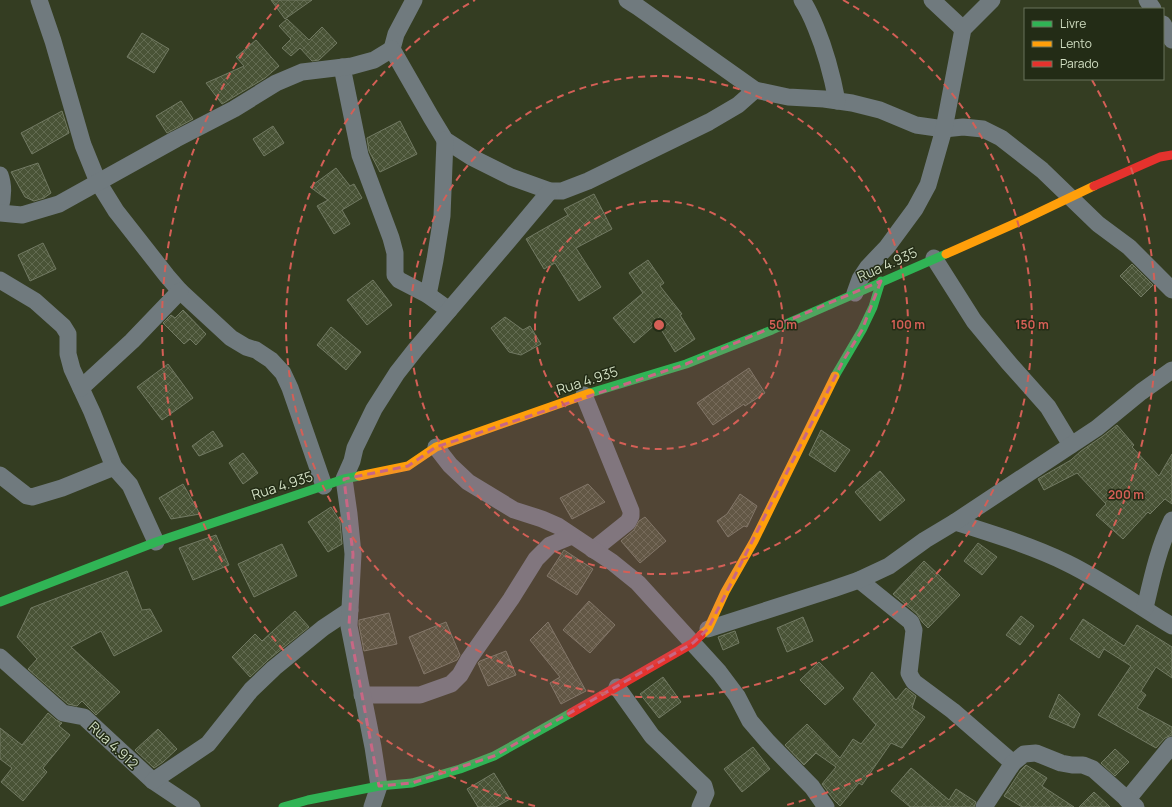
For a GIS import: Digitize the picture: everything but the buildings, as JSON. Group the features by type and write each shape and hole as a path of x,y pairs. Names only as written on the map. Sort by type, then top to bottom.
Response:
{"street":[{"path":"39,0 53,40 83,145 98,182 116,210 180,291 231,338 246,347 256,350 271,360 283,373 290,388 324,486"},
{"path":"0,213 22,215 59,204 176,139 234,109 276,83 302,72 352,66 374,60 392,49 396,34 414,0"},
{"path":"802,0 808,8 832,72 837,101"},
{"path":"932,0 963,29"},
{"path":"855,293 860,279 868,267 891,242 915,209 928,185 944,129 963,29 992,0"},
{"path":"638,2 755,90 788,96 852,103 880,110 916,125 944,129 983,129 1001,138 1042,170 1098,224 1129,247 1172,290"},
{"path":"1164,26 1172,40"},
{"path":"392,49 445,140 473,158 511,177 550,191 562,191 588,181 709,122 738,106 755,90"},
{"path":"342,67 360,155 392,238 395,253 395,275 399,280 428,294 449,310"},
{"path":"428,294 442,216 445,140"},
{"name":"Rua 4.935","path":"0,602 156,542 344,479 408,466 436,447 584,395 686,364 772,330 1025,219 1069,197 1160,157 1172,155"},
{"path":"0,175 2,181 2,199 0,208"},
{"path":"372,807 379,786 373,747 349,626 353,554 344,479 352,461 355,448 374,409 397,373 550,191"},
{"path":"934,258 974,321 1048,407 1071,446"},
{"path":"0,280 35,301 63,326 68,334 68,354 72,369 92,412 114,467 130,485 156,542"},
{"path":"282,807 308,800 379,786 412,783 460,769 494,756 693,643 708,629 725,592 754,541 812,421 843,361 862,330 873,307 881,281"},
{"path":"81,388 132,341 180,291"},
{"path":"708,629 859,580 889,566 925,540 955,522 1097,428 1141,392 1172,370"},
{"path":"584,395 631,511 631,516 628,522 593,550"},
{"path":"436,447 450,465 468,482 514,510 558,526 612,562 638,583 719,672 737,696 750,721 768,742 812,787 826,807"},
{"path":"0,474 27,496 32,497 62,488 114,467"},
{"path":"1145,608 1156,560 1172,520"},
{"path":"955,522 1020,544 1066,563 1108,585 1172,626"},
{"path":"362,695 420,695 451,684 460,675 469,659 511,599 536,559 550,545 572,536"},
{"path":"859,580 911,622 914,630 914,637 909,673 914,682 953,711 1013,763"},
{"path":"153,781 208,744 251,690 274,668 323,628 350,610"},
{"name":"Rua 4.912","path":"0,657 63,713 84,717 153,781 192,807"},
{"path":"617,687 652,736 704,786 706,793 700,807"},
{"path":"984,807 1013,763 1024,754 1036,753 1061,763 1083,765 1093,768 1131,804 1172,745"}],"highlighted area":[{"path":"881,281 862,330 843,361 708,629 693,643 494,756 412,783 379,786 349,626 353,554 344,479 408,466 436,447 686,364"}],"traffic: fast":[{"path":"590,393 686,364 772,330 946,254"},
{"path":"835,376 862,330 873,307 881,281"},
{"path":"0,602 156,542 344,479 359,476"},
{"path":"283,807 308,800 379,786 412,783 460,769 494,756 571,713"}],"traffic: slow":[{"path":"946,254 1094,186"},
{"path":"701,635 708,629 725,592 754,541 835,376"},
{"path":"359,476 408,466 436,447 590,393"}],"traffic: jam":[{"path":"1094,186 1160,157 1172,155"},
{"path":"571,713 693,643 701,635"}]}
